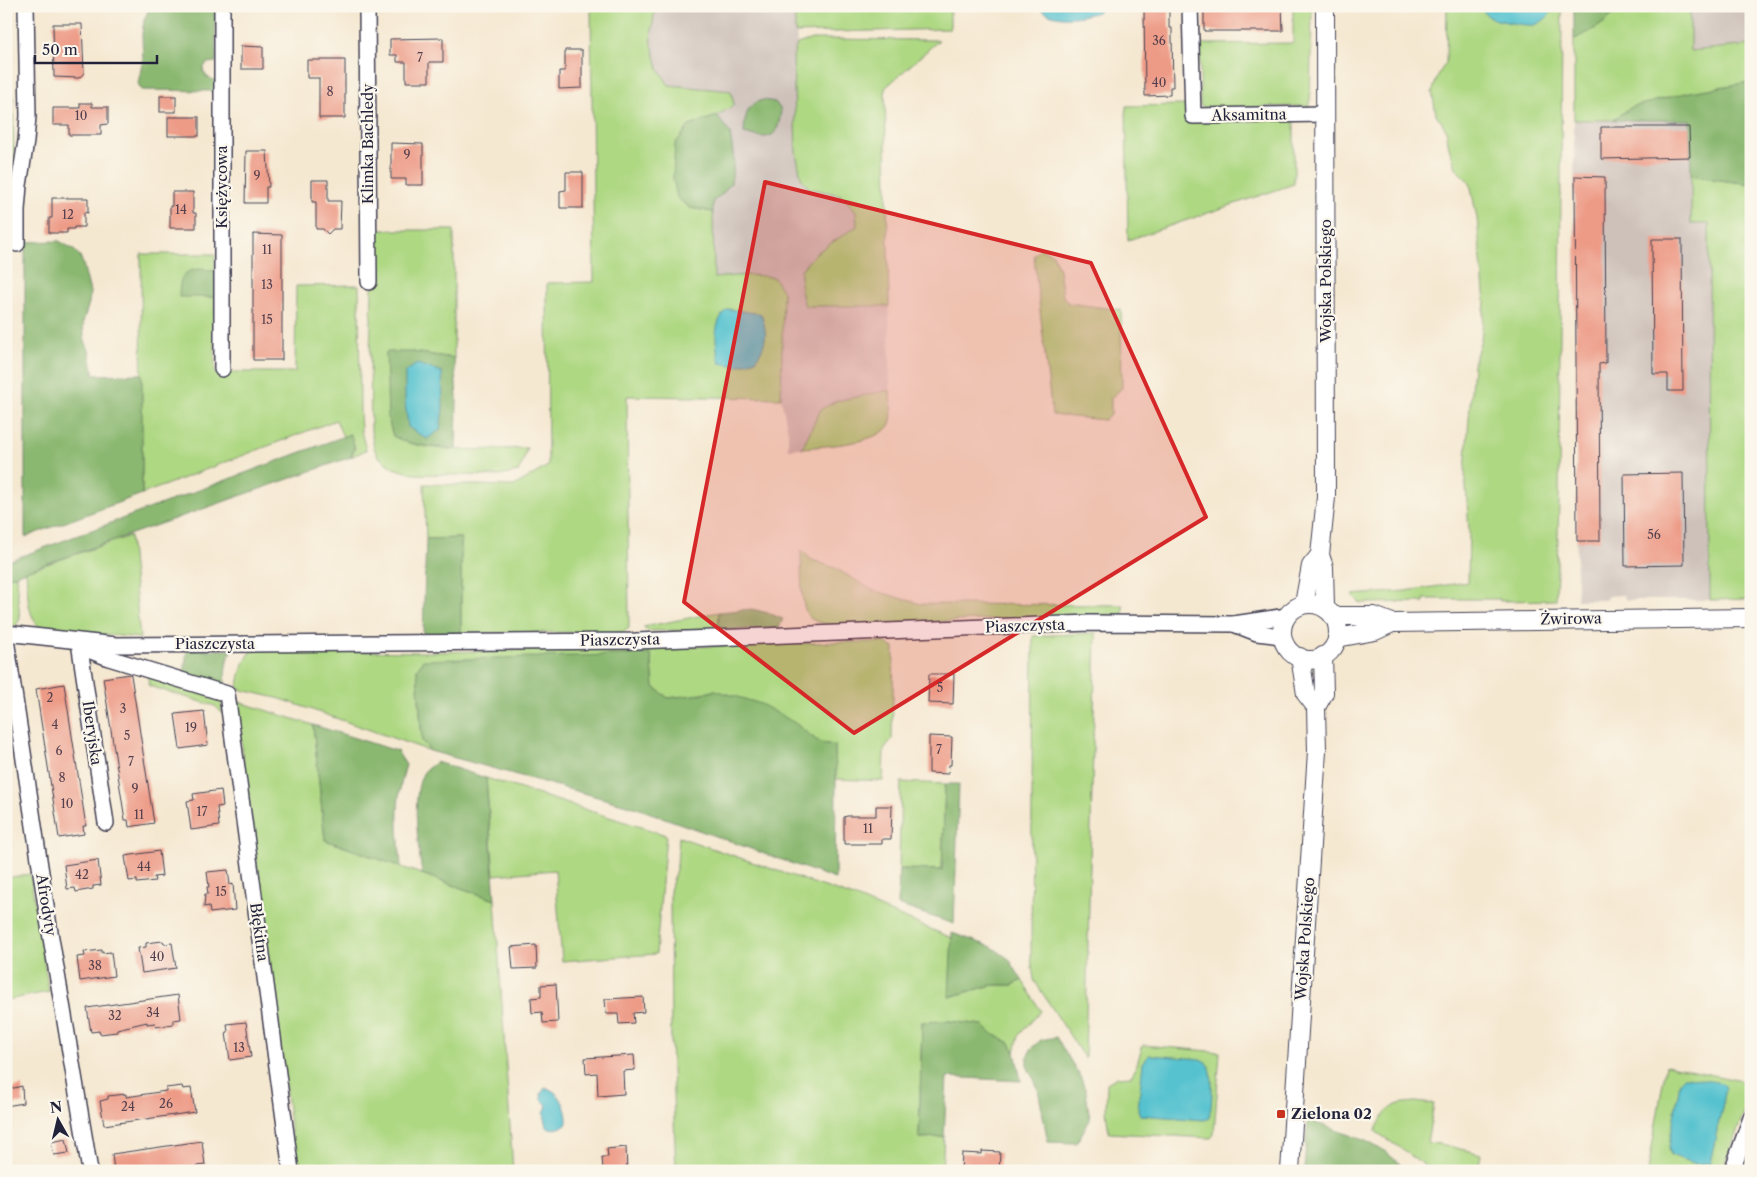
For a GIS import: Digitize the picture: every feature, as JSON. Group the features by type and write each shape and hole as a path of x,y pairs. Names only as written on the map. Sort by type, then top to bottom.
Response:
{"street":[{"path":"17,244 17,210 28,116 26,6"},
{"name":"Księżycowa","path":"222,6 222,368"},
{"name":"Klimka Bachledy","path":"367,6 368,282"},
{"name":"Aksamitna","path":"1190,6 1193,116 1325,114"},
{"name":"Wojska Polskiego","path":"1326,6 1326,497 1320,556 1324,567 1329,612"},
{"name":"Wojska Polskiego","path":"1304,604 1311,566 1320,556"},
{"path":"1304,604 1312,604 1329,612 1336,624 1337,638 1331,650 1323,656 1313,659 1300,658 1290,651 1282,636 1282,628 1287,616 1304,604"},
{"name":"Żwirowa","path":"1329,612 1374,616 1392,623 1751,618"},
{"name":"Piaszczysta","path":"6,633 116,645 636,641 1089,623 1234,624 1287,616"},
{"name":"Żwirowa","path":"1337,638 1375,631 1392,623"},
{"name":"Piaszczysta","path":"1234,624 1257,633 1282,636"},
{"name":"Afrodyty","path":"6,639 50,936 90,1171"},
{"name":"Błękitna","path":"79,642 86,649 109,658 227,694 291,1171"},
{"name":"Iberyjska","path":"79,642 106,823"},
{"name":"Wojska Polskiego","path":"1290,1171 1317,751 1316,707 1324,693 1323,656"},
{"name":"Wojska Polskiego","path":"1300,658 1306,694 1316,707"},
{"path":"1732,1171 1751,1118"}],"highlighted area":[{"path":"765,182 1091,263 1206,517 854,733 684,602"}],"shaded area":[{"path":"663,6 795,6 797,44 793,57 809,188 841,195 856,211 857,226 816,253 801,270 801,291 805,306 889,306 890,390 859,396 821,409 802,448 788,449 788,432 781,398 783,292 774,278 763,275 714,278 713,201 722,194 730,133 717,116 734,106 669,85 658,68 651,40 654,14"},
{"path":"1690,6 1751,6 1751,45 1690,51"},
{"path":"1574,120 1690,120 1691,224 1709,224 1710,600 1626,600 1623,595 1608,596 1605,600 1577,600"}],"green space":[{"path":"591,6 663,6 654,14 651,40 658,68 669,85 731,91 734,105 717,116 689,126 690,208 713,212 714,278 744,275 767,276 774,278 783,292 781,398 627,396 629,628 624,632 461,633 461,538 426,539 424,484 514,486 548,466 547,283 594,282"},
{"path":"795,6 950,6 950,29 795,33"},
{"path":"1293,6 1312,6 1310,106 1204,108 1200,105 1200,44 1293,43"},
{"path":"1447,6 1562,6 1559,501 1556,600 1424,599 1424,602 1360,603 1352,595 1405,591 1468,582 1469,531 1465,471 1473,365 1481,340 1485,302 1477,218 1470,183 1457,170 1449,148 1446,129 1436,114 1432,92 1439,73 1446,63"},
{"path":"1574,6 1620,6 1599,26 1574,39"},
{"path":"1620,6 1690,6 1690,51 1751,45 1751,82 1719,87 1632,107 1612,120 1574,120 1574,39 1599,26"},
{"path":"149,9 215,9 216,62 207,63 203,71 207,77 216,81 216,91 141,90 138,83 143,60 142,34 144,20"},
{"path":"812,39 939,40 885,88 889,306 805,306 801,291 801,270 816,253 857,226 856,211 841,195 809,188 801,178 796,152 793,57 797,44"},
{"path":"1751,82 1751,184 1691,175 1690,120 1612,120 1632,107 1690,92"},
{"path":"6,96 13,96 14,165 6,206"},
{"path":"763,100 775,102 781,110 778,127 772,135 767,137 744,133 747,112 757,102"},
{"path":"1185,105 1186,122 1294,120 1294,184 1128,240 1126,106"},
{"path":"717,116 730,133 734,160 731,183 713,201 713,212 690,208 677,198 673,178 675,144 689,126"},
{"path":"1691,175 1751,184 1751,599 1710,600 1709,224 1691,224"},
{"path":"374,230 454,230 454,358 412,352 388,418 393,436 406,442 439,448 476,450 527,448 518,472 500,476 413,474 393,468 378,456 374,448 371,431 370,352"},
{"path":"59,241 73,249 80,256 83,264 90,292 89,303 83,322 84,339 89,350 94,375 142,374 142,494 25,537 25,242"},
{"path":"1040,249 1053,254 1059,270 1063,296 1068,303 1121,310 1122,388 1111,398 1111,415 1104,420 1052,415 1034,255"},
{"path":"141,254 215,254 215,271 179,296 215,297 215,374 230,372 295,372 296,286 359,285 360,412 361,431 366,450 351,457 355,448 350,434 343,437 336,420 142,494"},
{"path":"200,269 215,271 215,297 179,297 182,277 188,272"},
{"path":"386,352 412,352 454,358 457,397 456,449 416,444 393,436 388,418"},
{"path":"890,390 891,421 887,429 878,435 838,445 802,448 821,409 837,401"},
{"path":"350,434 354,445 351,457 6,578 6,562"},
{"path":"130,536 140,638 40,628 35,622 30,609 26,571"},
{"path":"461,538 461,633 423,634 426,539"},
{"path":"801,550 812,560 835,568 872,590 921,604 1123,605 1123,614 836,626 815,621 806,612 802,595"},
{"path":"16,575 20,619 16,626 6,626 6,578"},
{"path":"752,609 783,619 779,628 718,630 719,612"},
{"path":"719,612 718,630 649,631 643,627"},
{"path":"1096,633 1085,1059 1034,980 1031,958 1033,636"},
{"path":"884,642 894,648 892,739 884,749 883,781 836,779 835,745 820,743 811,736 715,690 703,694 668,698 654,687 651,654 417,669 422,741 430,751 281,699 238,689 242,668 252,650 428,652"},
{"path":"187,650 232,650 225,672 225,686 184,674"},
{"path":"651,654 654,687 668,698 703,694 715,690 761,704 795,723 820,743 835,745 835,879 634,807 430,751 422,741 417,669 423,660"},
{"path":"148,675 220,697 223,714 215,706 149,686"},
{"path":"236,701 313,725 325,840 495,900 513,1171 296,1171"},
{"path":"313,725 397,751 406,765 398,804 401,867 325,840"},
{"path":"436,762 486,778 495,900 422,874 416,807 417,794 424,772"},
{"path":"486,778 666,835 656,954 562,961 555,870 494,875"},
{"path":"901,782 945,784 942,870 899,869"},
{"path":"945,784 959,784 954,924 898,905 899,869 942,870"},
{"path":"679,837 851,896 952,938 950,997 992,985 1013,985 1022,980 1041,1011 1019,1035 1015,1052 1010,1043 991,1033 983,1025 949,1021 922,1022 919,1138 944,1137 942,1171 676,1171 671,1041 670,891 677,865"},
{"path":"30,874 49,992 6,1000 6,878"},
{"path":"952,933 992,947 1009,959 1022,980 1013,985 992,985 949,997"},
{"path":"949,1021 983,1025 991,1033 1010,1043 1015,1052 1021,1081 947,1077 944,1137 919,1138 922,1022"},
{"path":"1056,1037 1080,1076 1086,1092 1090,1120 1076,1143 1048,1142 1038,1089 1027,1064 1027,1057 1032,1048 1041,1040"},
{"path":"1143,1045 1220,1052 1214,1134 1211,1138 1109,1133 1106,1112 1107,1083 1117,1077 1131,1076 1135,1070"},
{"path":"1666,1065 1751,1083 1751,1094 1722,1171 1648,1171"},
{"path":"1415,1102 1434,1104 1427,1143 1440,1144 1481,1154 1478,1171 1428,1171 1423,1164 1375,1131 1386,1112 1394,1106"},
{"path":"1308,1120 1366,1141 1386,1152 1408,1171 1304,1171"}],"water":[{"path":"1037,6 1102,6 1100,11 1076,17 1067,17 1050,15"},
{"path":"1480,6 1553,6 1551,12 1544,20 1530,25 1491,18 1484,13"},
{"path":"728,309 761,314 765,327 765,338 756,360 737,366 720,363 716,341 717,327 719,320"},
{"path":"417,364 442,372 443,408 440,430 427,439 408,427 405,402 405,372"},
{"path":"1149,1055 1200,1059 1209,1066 1211,1070 1212,1100 1209,1118 1204,1120 1140,1115 1138,1110 1143,1063"},
{"path":"1683,1077 1722,1083 1726,1089 1710,1163 1695,1164 1671,1155 1669,1148 1670,1140 1680,1083"},
{"path":"545,1088 555,1092 562,1101 567,1123 560,1128 547,1127 544,1114 547,1105 542,1100 541,1094"}],"building":[{"path":"1144,6 1169,6 1169,28 1172,28 1173,87 1170,87 1170,95 1145,96"},
{"path":"1204,6 1282,6 1283,31 1204,31"},
{"path":"53,24 82,24 84,73 79,78 54,77"},
{"path":"443,38 443,62 429,62 429,82 406,82 406,62 397,62 397,55 390,55 390,39"},
{"path":"241,46 263,47 263,69 241,69"},
{"path":"565,50 582,50 582,88 559,89 559,71 565,71"},
{"path":"307,60 345,60 345,118 319,118 319,78 307,78"},
{"path":"160,96 176,96 176,112 160,112"},
{"path":"80,103 92,103 92,107 108,107 108,124 101,125 101,135 69,135 69,125 53,125 53,108 80,108"},
{"path":"168,117 199,117 199,136 168,136"},
{"path":"1601,127 1689,127 1690,157 1601,159"},
{"path":"391,143 423,144 423,185 406,185 406,179 391,179"},
{"path":"246,151 267,151 269,187 266,187 266,203 245,203"},
{"path":"566,172 583,172 583,208 560,208 560,191 566,190"},
{"path":"1575,176 1605,177 1606,363 1599,364 1600,541 1577,541"},
{"path":"312,180 328,180 328,201 341,201 340,229 333,229 328,234 323,229 316,229 316,202 312,202"},
{"path":"172,192 193,192 193,213 196,213 196,228 170,228"},
{"path":"52,198 88,198 88,213 84,212 84,227 67,229 67,233 49,233 49,218 52,218"},
{"path":"253,234 282,235 282,360 253,360"},
{"path":"1652,239 1682,239 1683,391 1668,391 1668,374 1653,374"},
{"path":"1683,473 1684,565 1625,566 1624,474"},
{"path":"130,674 154,823 129,827 128,820 125,820 103,678"},
{"path":"929,674 954,674 953,704 928,703"},
{"path":"64,684 86,826 83,826 84,834 59,838 36,689"},
{"path":"204,711 208,745 180,749 175,714"},
{"path":"929,736 952,737 951,765 949,765 948,774 929,773"},
{"path":"221,790 223,806 217,807 219,826 191,830 187,801 194,800 193,794"},
{"path":"876,806 892,806 891,839 882,839 882,844 844,844 844,817 876,816"},
{"path":"159,851 162,876 154,877 155,881 137,883 137,880 129,881 125,856"},
{"path":"98,860 101,885 93,886 93,889 76,892 75,888 67,889 64,865"},
{"path":"228,870 230,885 233,884 235,910 210,913 209,906 204,907 205,894 208,894 207,887 209,887 207,872"},
{"path":"163,941 164,944 172,943 176,968 142,973 138,948 146,947 146,943"},
{"path":"536,945 537,968 513,969 511,947"},
{"path":"102,950 102,953 111,952 114,976 80,981 77,957 85,956 84,952"},
{"path":"556,984 558,1022 543,1023 542,1012 532,1013 531,998 541,997 541,985"},
{"path":"178,995 181,1019 173,1020 173,1024 156,1027 155,1023 147,1024 147,1022 117,1029 117,1032 100,1034 99,1031 91,1032 87,1008"},
{"path":"643,997 644,1012 633,1013 634,1023 619,1024 618,1014 606,1014 605,999"},
{"path":"246,1022 251,1057 230,1060 226,1033 228,1032 227,1024"},
{"path":"634,1055 635,1070 623,1071 624,1094 598,1096 597,1073 586,1074 585,1058"},
{"path":"22,1086 23,1103 6,1106 6,1090"},
{"path":"182,1086 183,1089 191,1088 195,1112 104,1125 100,1101 108,1099 108,1096 126,1094 126,1097 166,1091 166,1088"},
{"path":"66,1139 69,1153 54,1155 51,1142"},
{"path":"202,1141 205,1165 197,1166 197,1171 180,1171 179,1169 166,1171 114,1171 112,1154"},
{"path":"626,1147 627,1171 603,1171 602,1157 608,1157 607,1149"},
{"path":"982,1151 1000,1152 999,1171 961,1171 962,1153 982,1154"}],"place":[{"name":"Zielona 02","path":"1281,1114"}]}
